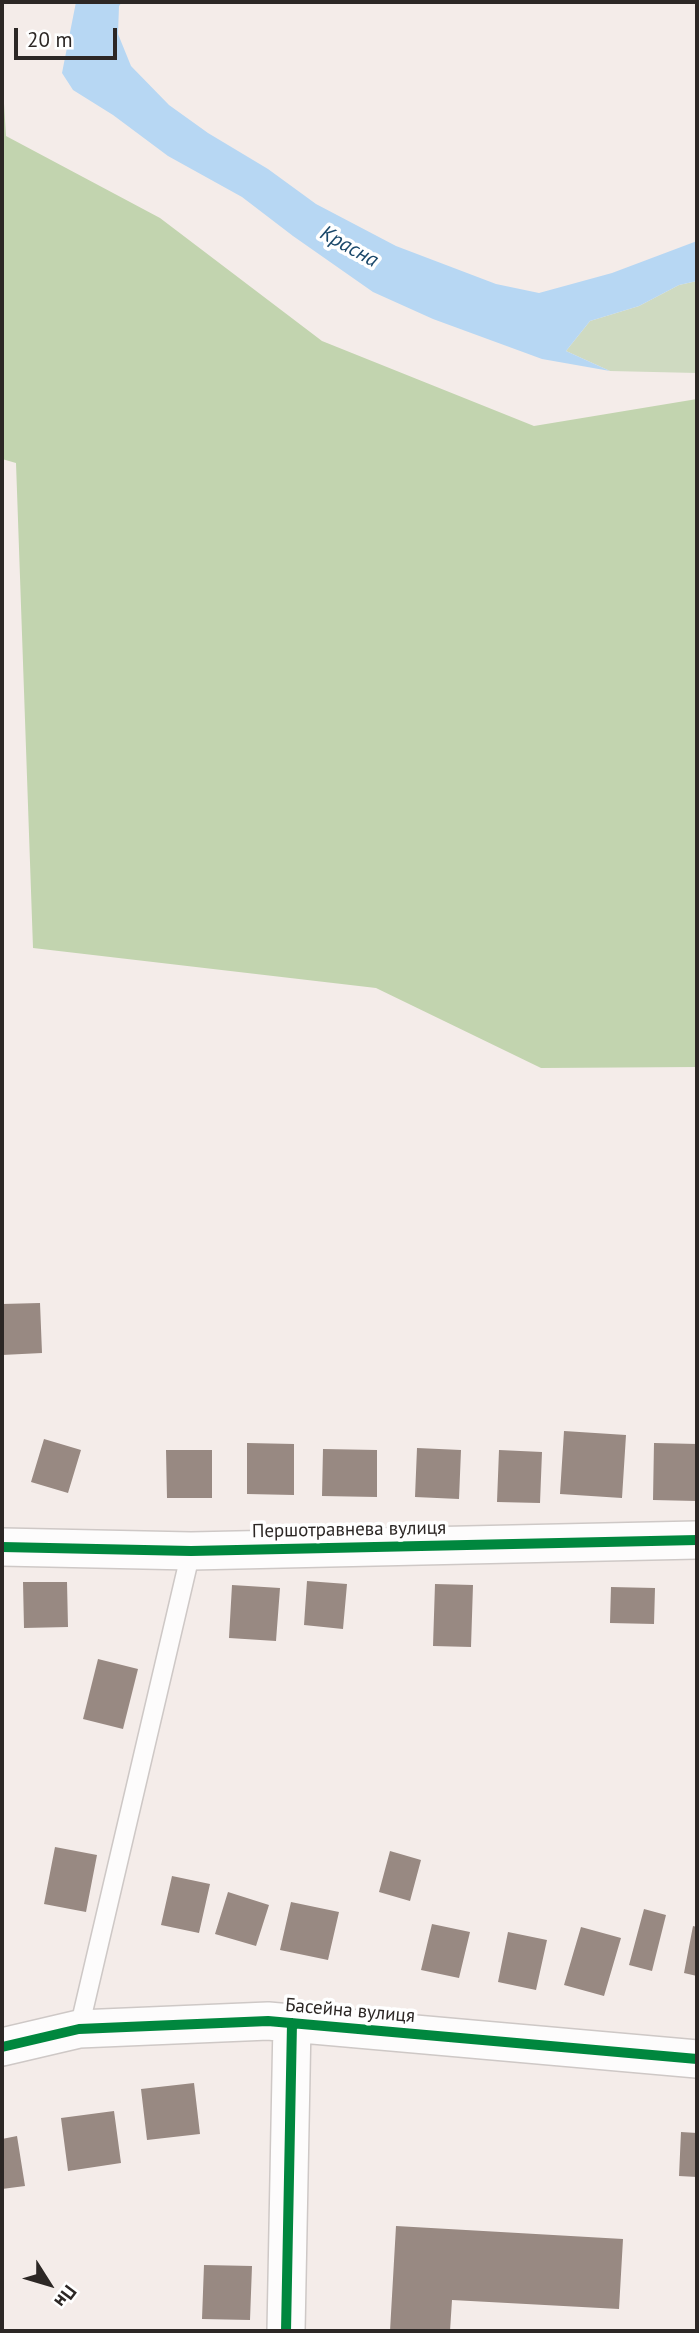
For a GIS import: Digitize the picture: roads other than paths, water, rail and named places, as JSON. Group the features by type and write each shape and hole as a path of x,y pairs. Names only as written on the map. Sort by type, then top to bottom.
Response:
{"street":[{"name":"Першотравнева вулиця","path":"2,1547 191,1551 697,1540"},
{"name":"Басейна вулиця","path":"2,2048 79,2029 268,2021 697,2059"},
{"path":"286,2331 292,2023"}],"lane":[{"path":"79,2029 191,1551"}],"water":[{"name":"Красна","path":"76,2 122,2 119,6 118,34 131,66 169,105 208,133 268,169 316,204 396,246 496,284 539,293 612,273 697,241 697,281 679,285 639,306 590,321 566,351 610,371 542,359 433,319 373,292 242,197 168,156 113,115 73,90 62,73"}]}
